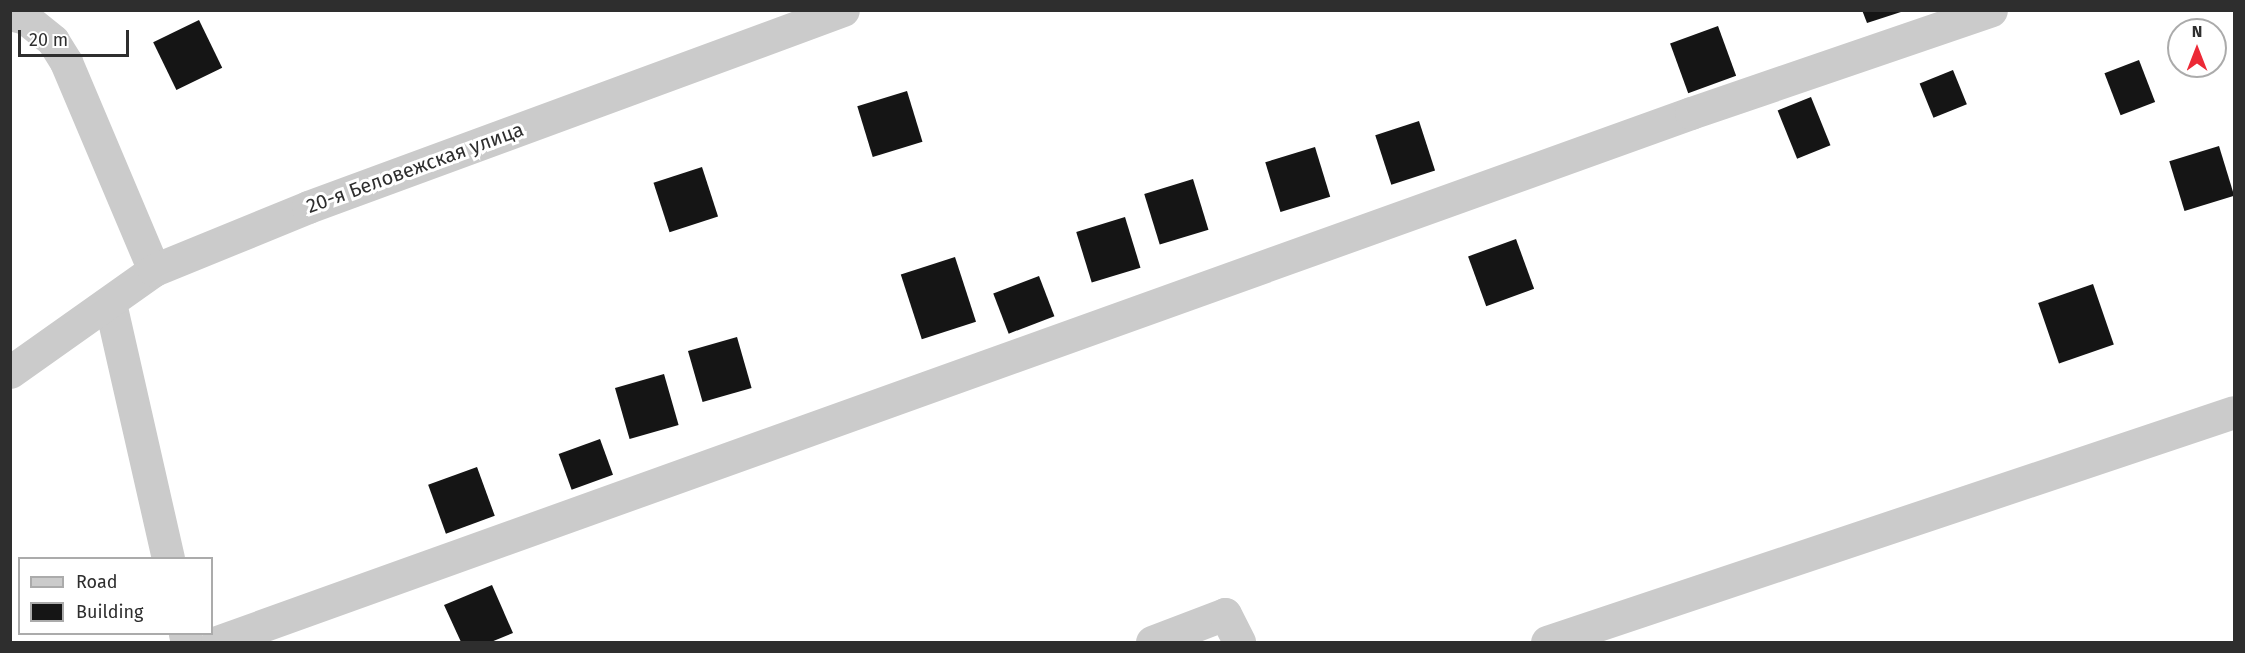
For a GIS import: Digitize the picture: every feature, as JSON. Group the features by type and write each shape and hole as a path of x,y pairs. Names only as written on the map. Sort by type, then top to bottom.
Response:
{"street":[{"path":"217,642 1691,113 1991,10"},
{"path":"23,14 53,41 66,62 154,270"},
{"name":"20-я Беловежская улица","path":"10,372 154,270 308,207 825,14"},
{"path":"110,303 168,557"},
{"path":"1547,642 2235,412"},
{"path":"1152,642 1225,614 1239,642"}],"building":[{"path":"1862,10 1904,10 1904,11 1867,23"},
{"path":"199,20 222,68 176,90 153,42"},
{"path":"1718,26 1736,76 1688,93 1670,43"},
{"path":"2139,60 2155,102 2121,115 2104,73"},
{"path":"1953,70 1967,104 1933,118 1920,83"},
{"path":"907,91 922,142 873,157 857,106"},
{"path":"1811,97 1830,145 1797,159 1778,110"},
{"path":"1419,121 1435,170 1391,185 1375,135"},
{"path":"2219,146 2234,196 2184,211 2169,161"},
{"path":"1315,147 1330,197 1280,212 1265,162"},
{"path":"702,167 718,216 670,232 653,183"},
{"path":"1193,179 1208,230 1160,245 1144,194"},
{"path":"1125,217 1140,268 1092,283 1076,232"},
{"path":"1516,239 1534,289 1486,306 1468,256"},
{"path":"955,257 976,322 922,339 901,275"},
{"path":"1039,276 1054,316 1009,334 993,294"},
{"path":"2093,284 2114,345 2059,363 2038,303"},
{"path":"737,337 752,388 703,402 688,351"},
{"path":"664,374 679,425 630,439 615,388"},
{"path":"600,439 613,475 572,490 559,454"},
{"path":"477,467 495,516 446,534 428,485"},
{"path":"492,585 513,633 491,642 461,642 444,605"}]}
